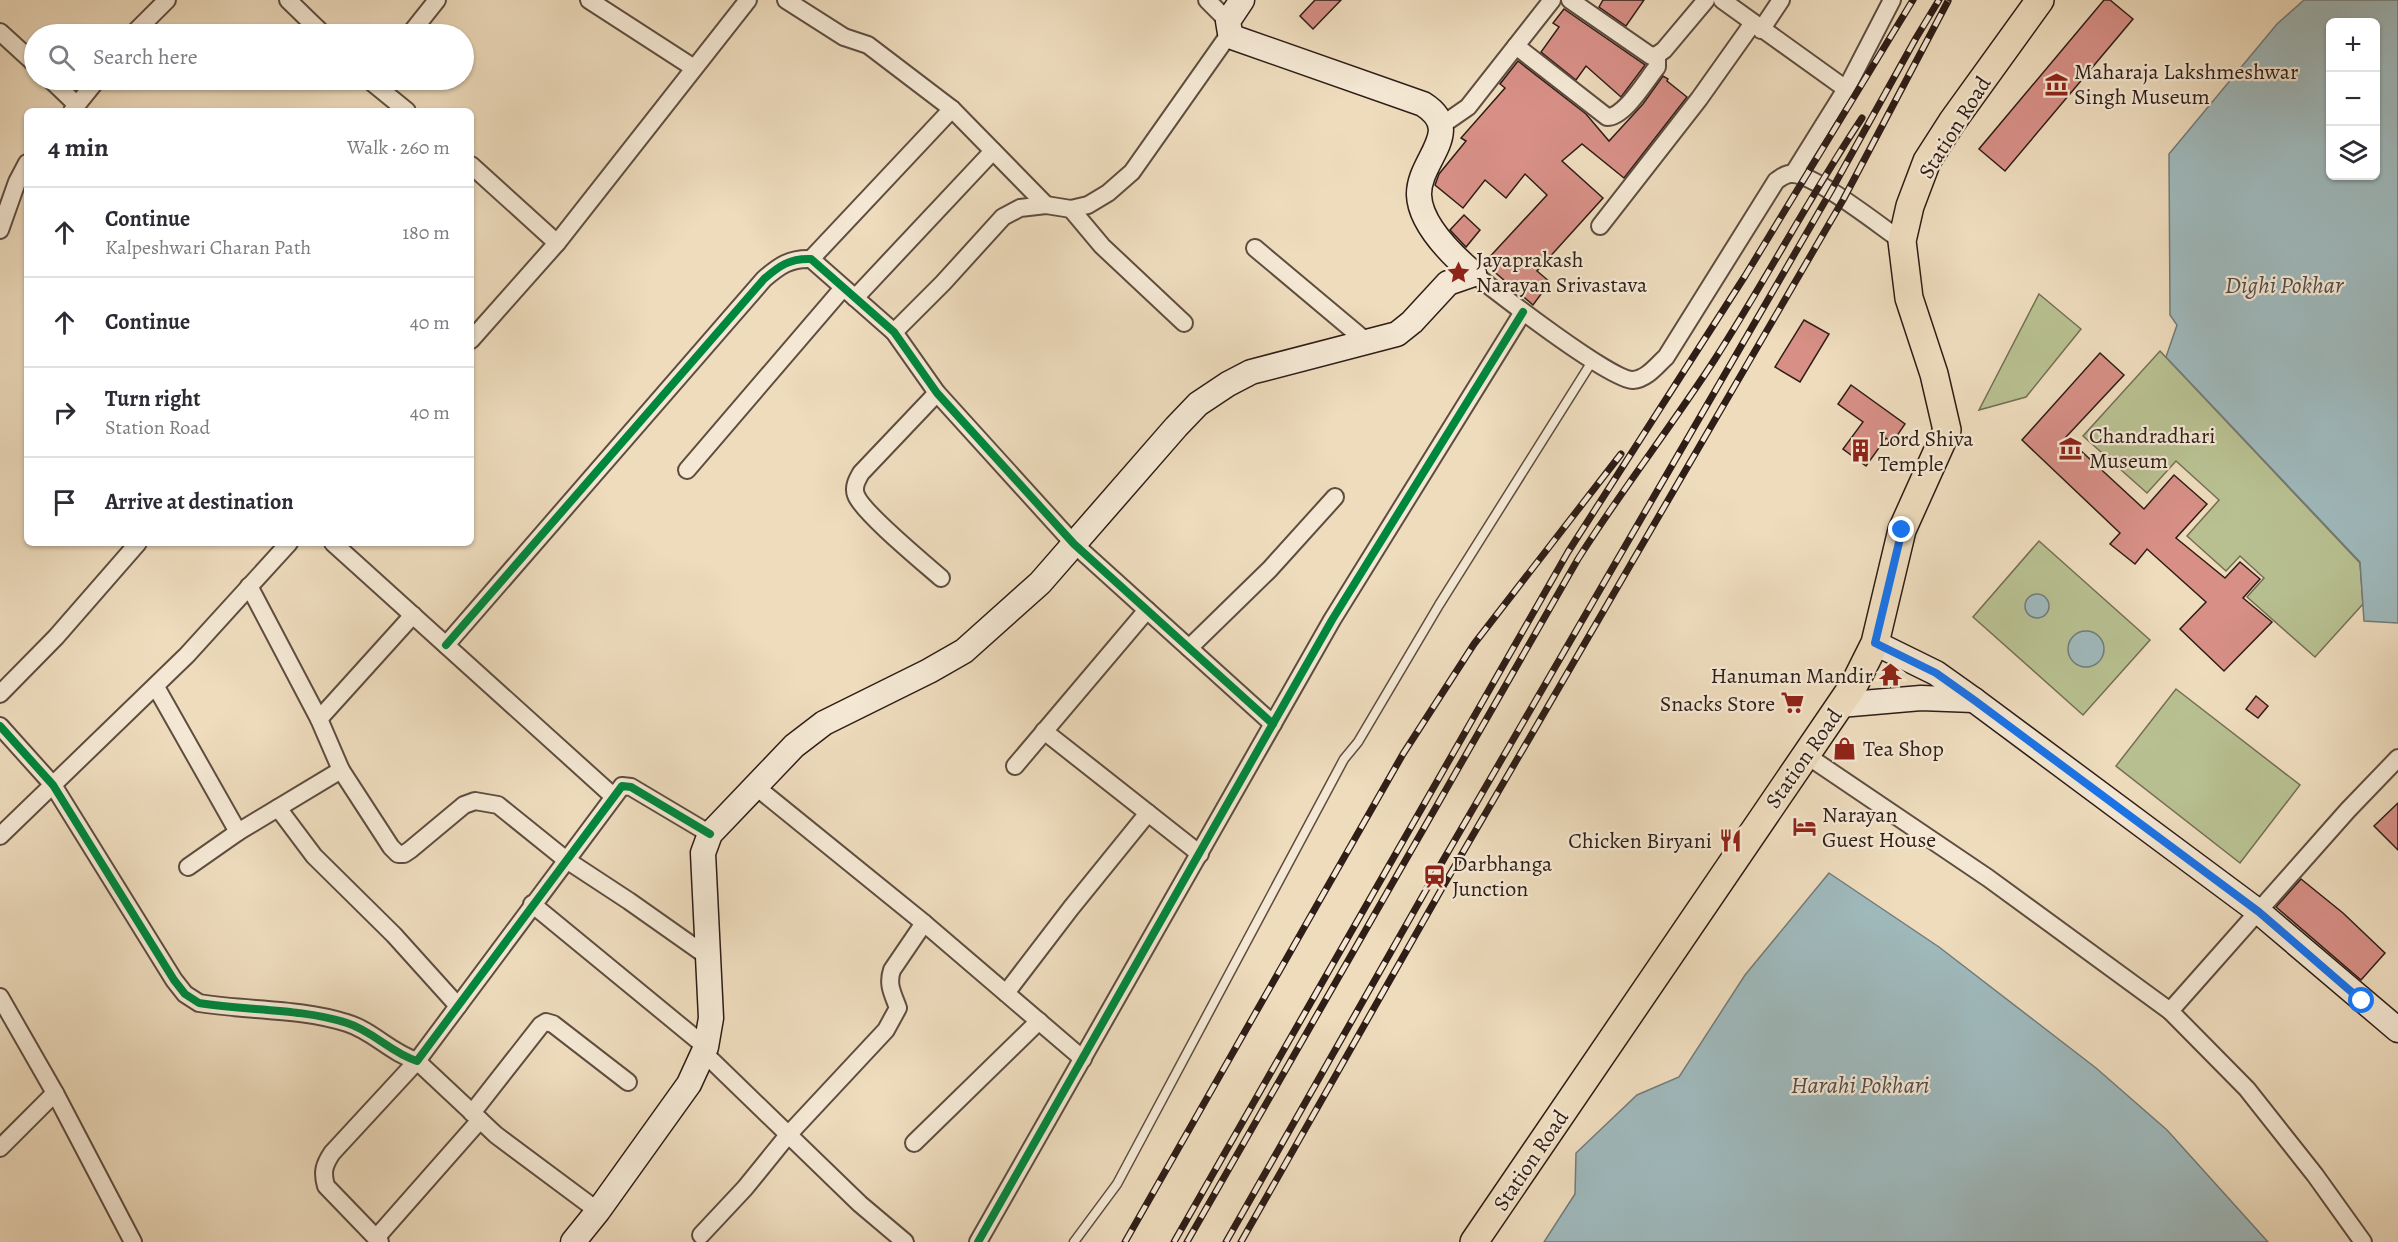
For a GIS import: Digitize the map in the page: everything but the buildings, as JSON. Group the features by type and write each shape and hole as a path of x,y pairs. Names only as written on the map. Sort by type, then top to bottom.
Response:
{"main road":[{"path":"1242,0 1229,27 1244,43 1423,104 1433,110 1442,126 1440,138 1424,173 1419,194 1422,210 1452,255 1474,274"},
{"name":"Station Road","path":"1474,1242 1855,683 1875,643 1902,530 1947,430 1934,374 1909,298 1902,241 1910,206 1928,161 1952,122 2040,0"},
{"path":"1448,283 1452,255"},
{"path":"573,1242 598,1211 689,1084 705,1050 711,1018 702,854 710,834 794,746 824,723 964,651 1040,583 1198,404 1251,372 1397,334 1412,322 1448,283 1474,274"},
{"path":"1875,643 1936,673 1974,700 2259,912 2398,1030"},
{"path":"1840,705 1921,698 1974,700"}],"street":[{"path":"143,24 167,0"},
{"path":"288,0 313,24"},
{"path":"418,24 436,0"},
{"path":"590,0 694,68"},
{"path":"474,337 557,243 748,0"},
{"path":"786,0 844,37 868,45 952,109 1046,205"},
{"path":"894,332 943,283 1003,217 1020,208 1046,205 1071,209 1088,205 1108,193 1132,172 1229,27 1207,0"},
{"path":"1442,126 1468,107 1552,0"},
{"path":"1570,0 1644,53 1656,55 1664,50 1706,0"},
{"path":"1600,226 1757,26 1781,0"},
{"path":"1793,174 1846,89 1892,0"},
{"path":"1728,2 1757,26 1846,89"},
{"path":"0,32 24,54"},
{"path":"1516,46 1607,117 1620,113 1631,101 1657,67 1656,55"},
{"path":"59,90 74,108 89,90"},
{"path":"382,90 404,108"},
{"path":"811,259 952,109"},
{"path":"687,470 849,293 993,151"},
{"path":"474,168 557,243"},
{"path":"0,230 24,169"},
{"path":"1474,274 1522,312 1593,360 1622,378 1635,380 1648,375 1666,357 1776,181 1784,175 1793,174 1806,177 1831,191 1902,241"},
{"path":"1071,209 1102,246 1184,323"},
{"path":"1255,248 1367,342"},
{"path":"446,645 764,279 781,264 798,258 811,259 894,332 937,393 1074,544 1273,724"},
{"path":"978,1242 1332,620 1522,312"},
{"path":"937,393 861,473 855,483 855,493 860,503 872,515 941,578"},
{"path":"1189,648 1270,569 1335,497"},
{"path":"0,694 56,637 135,546"},
{"path":"0,836 156,687 286,546"},
{"path":"336,546 613,796"},
{"path":"249,586 319,719 341,770 391,847 398,854 404,854 410,850 464,805 475,801 486,801 498,805 565,859 707,956"},
{"path":"1015,766 1147,610"},
{"path":"319,719 413,615"},
{"path":"156,687 238,832"},
{"path":"0,726 53,785 174,980 185,994 199,1003 229,1008 320,1016 349,1023 369,1033 405,1057 417,1061 496,1135 598,1211"},
{"path":"1044,731 1200,854"},
{"path":"1806,755 1988,878 2170,1011 2247,1089 2315,1175 2363,1242"},
{"path":"2170,1011 2348,810 2398,758"},
{"path":"188,867 238,832 341,770"},
{"path":"628,1082 553,1024 546,1022 541,1024 476,1116 378,1240 326,1186 323,1176 324,1165 332,1153 417,1061 565,859 622,786 631,787 710,834"},
{"path":"755,786 924,923 1083,1059"},
{"path":"278,808 314,856 394,935 458,1006"},
{"path":"1006,993 1148,813"},
{"path":"532,904 705,1050 788,1135 897,1239"},
{"path":"701,1235 745,1188 788,1135 886,1030 898,1008 890,989 889,979 892,970 924,923"},
{"path":"0,997 55,1093 133,1242"},
{"path":"914,1143 1039,1021"},
{"path":"0,1148 55,1093"}],"lane":[{"path":"1074,1242 1117,1184 1344,759 1358,742 1438,605 1593,360"}],"green space":[{"path":"2039,294 2081,329 2026,397 1979,410"},
{"path":"2160,351 2360,563 2363,604 2315,657 2247,597 2264,578 2240,556 2226,571 2187,536 2219,500 2176,461 2147,493 2083,436"},
{"path":"2039,541 2150,640 2083,715 1973,617"},
{"path":"2176,689 2300,785 2240,863 2116,766"}],"water":[{"name":"Dighi Pokhar","path":"2304,0 2398,0 2398,623 2364,621 2360,562 2166,357 2177,325 2170,315 2169,154 2277,24"},
{"path":"2037,594 2046,597 2049,606 2046,615 2037,618 2028,615 2025,606 2028,597"},
{"path":"2086,631 2099,636 2104,649 2099,662 2086,667 2073,662 2068,649 2073,636"},
{"name":"Harahi Pokhari","path":"1829,873 1939,947 2096,1068 2167,1130 2268,1242 1544,1242 1575,1194 1576,1153 1637,1095 1679,1077 1745,975"}],"railway":[{"path":"1174,1242 1568,552 1745,276 1913,0"},
{"path":"1226,1242 1434,876 1831,191 1939,0"},
{"path":"1241,1242 1445,883 1843,200 1948,1"},
{"path":"1187,1242 1578,559 1715,359 1862,118"},
{"path":"1125,1242 1403,754 1474,644 1621,454"}],"cycle path":[{"path":"446,645 764,279 785,264 811,259 894,332 937,393 1074,544 1273,724"},
{"path":"978,1242 1332,620 1523,312"},
{"path":"0,726 53,785 174,980 185,994 199,1003 292,1012 347,1023 417,1061 622,786 631,787 710,834"}],"place":[{"name":"Maharaja Lakshmeshwar Singh Museum","path":"2056,84"},
{"name":"Jayaprakash Narayan Srivastava","path":"1458,272"},
{"name":"Chandradhari Museum","path":"2071,448"},
{"name":"Lord Shiva Temple","path":"1860,451"},
{"name":"Hanuman Mandir","path":"1891,675"},
{"name":"Snacks Store","path":"1793,703"},
{"name":"Tea Shop","path":"1845,748"},
{"name":"Narayan Guest House","path":"1804,827"},
{"name":"Chicken Biryani","path":"1730,840"},
{"name":"Darbhanga Junction","path":"1434,876"}],"route":[{"path":"1902,530 1875,643 1936,673 1974,700 2259,912 2362,1001"}]}
